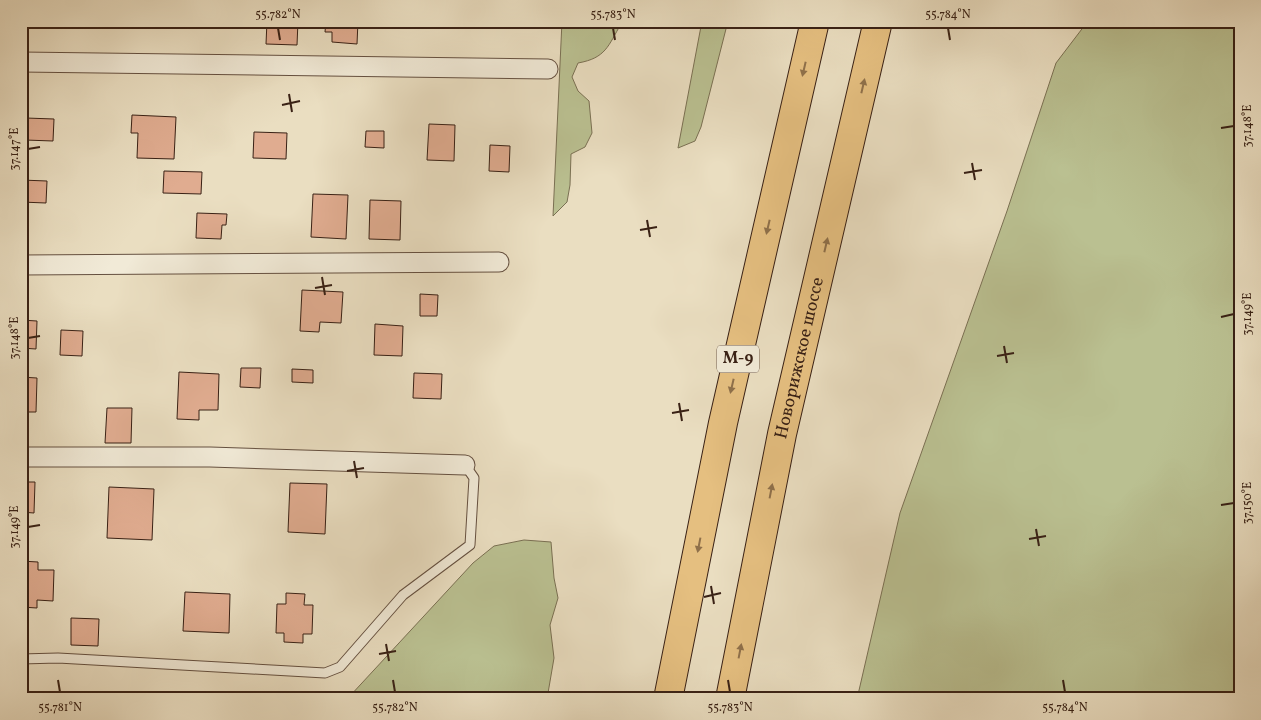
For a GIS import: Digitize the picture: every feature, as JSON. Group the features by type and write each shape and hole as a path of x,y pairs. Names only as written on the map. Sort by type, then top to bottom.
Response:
{"highway":[{"name":"М-9","path":"668,699 723,423 815,21"},
{"name":"Новорижское шоссе","path":"730,699 782,434 878,21"}],"street":[{"path":"21,62 548,69"},
{"path":"21,265 499,262"},
{"path":"21,457 210,457 465,465"}],"lane":[{"path":"21,659 58,658 325,673 340,667 403,594 470,546 474,478 465,465"}],"green space":[{"path":"562,21 621,21 621,24 605,50 595,58 578,63 572,77 578,91 589,101 592,133 585,147 571,154 570,185 567,202 553,216"},
{"path":"702,21 728,21 701,127 695,141 678,148"},
{"path":"1088,21 1240,21 1240,699 857,699 900,513 1007,211 1056,63"},
{"path":"524,540 551,542 558,598 550,625 554,658 547,699 342,699 349,697 473,563 494,546"}],"building":[{"path":"213,21 241,21 241,27 213,25"},
{"path":"267,21 298,21 297,45 266,44"},
{"path":"326,21 358,21 357,44 332,42 332,32 325,32"},
{"path":"132,115 176,117 174,159 137,158 138,133 131,133"},
{"path":"26,118 54,119 53,141 25,140"},
{"path":"429,124 455,125 454,161 427,160"},
{"path":"366,131 384,131 384,148 365,147"},
{"path":"254,132 287,133 286,159 253,158"},
{"path":"490,145 510,146 509,172 489,171"},
{"path":"164,171 202,172 201,194 163,193"},
{"path":"21,180 47,181 46,203 21,202"},
{"path":"313,194 348,195 346,239 311,237"},
{"path":"370,200 401,201 400,240 369,239"},
{"path":"197,213 227,214 226,225 222,225 221,239 196,238"},
{"path":"302,290 343,292 341,323 320,322 319,332 300,331"},
{"path":"420,294 438,295 437,316 420,316"},
{"path":"21,320 37,321 36,349 21,348"},
{"path":"375,324 403,326 402,356 374,355"},
{"path":"61,330 83,331 82,356 60,355"},
{"path":"241,368 261,368 260,388 240,387"},
{"path":"292,369 313,370 313,383 292,382"},
{"path":"179,372 219,374 218,410 199,410 199,420 177,419"},
{"path":"414,373 442,374 441,399 413,398"},
{"path":"21,377 37,378 36,412 21,412"},
{"path":"107,408 132,408 131,443 105,443"},
{"path":"21,482 35,482 34,513 21,512"},
{"path":"290,483 327,484 325,534 288,532"},
{"path":"109,487 154,489 152,540 107,538"},
{"path":"21,561 38,562 38,570 54,570 53,601 37,600 37,608 21,607"},
{"path":"185,592 230,594 229,633 183,631"},
{"path":"286,593 305,594 304,605 313,605 312,634 303,634 303,643 284,642 284,633 276,633 277,604 286,604"},
{"path":"71,618 99,619 98,646 71,645"}]}
